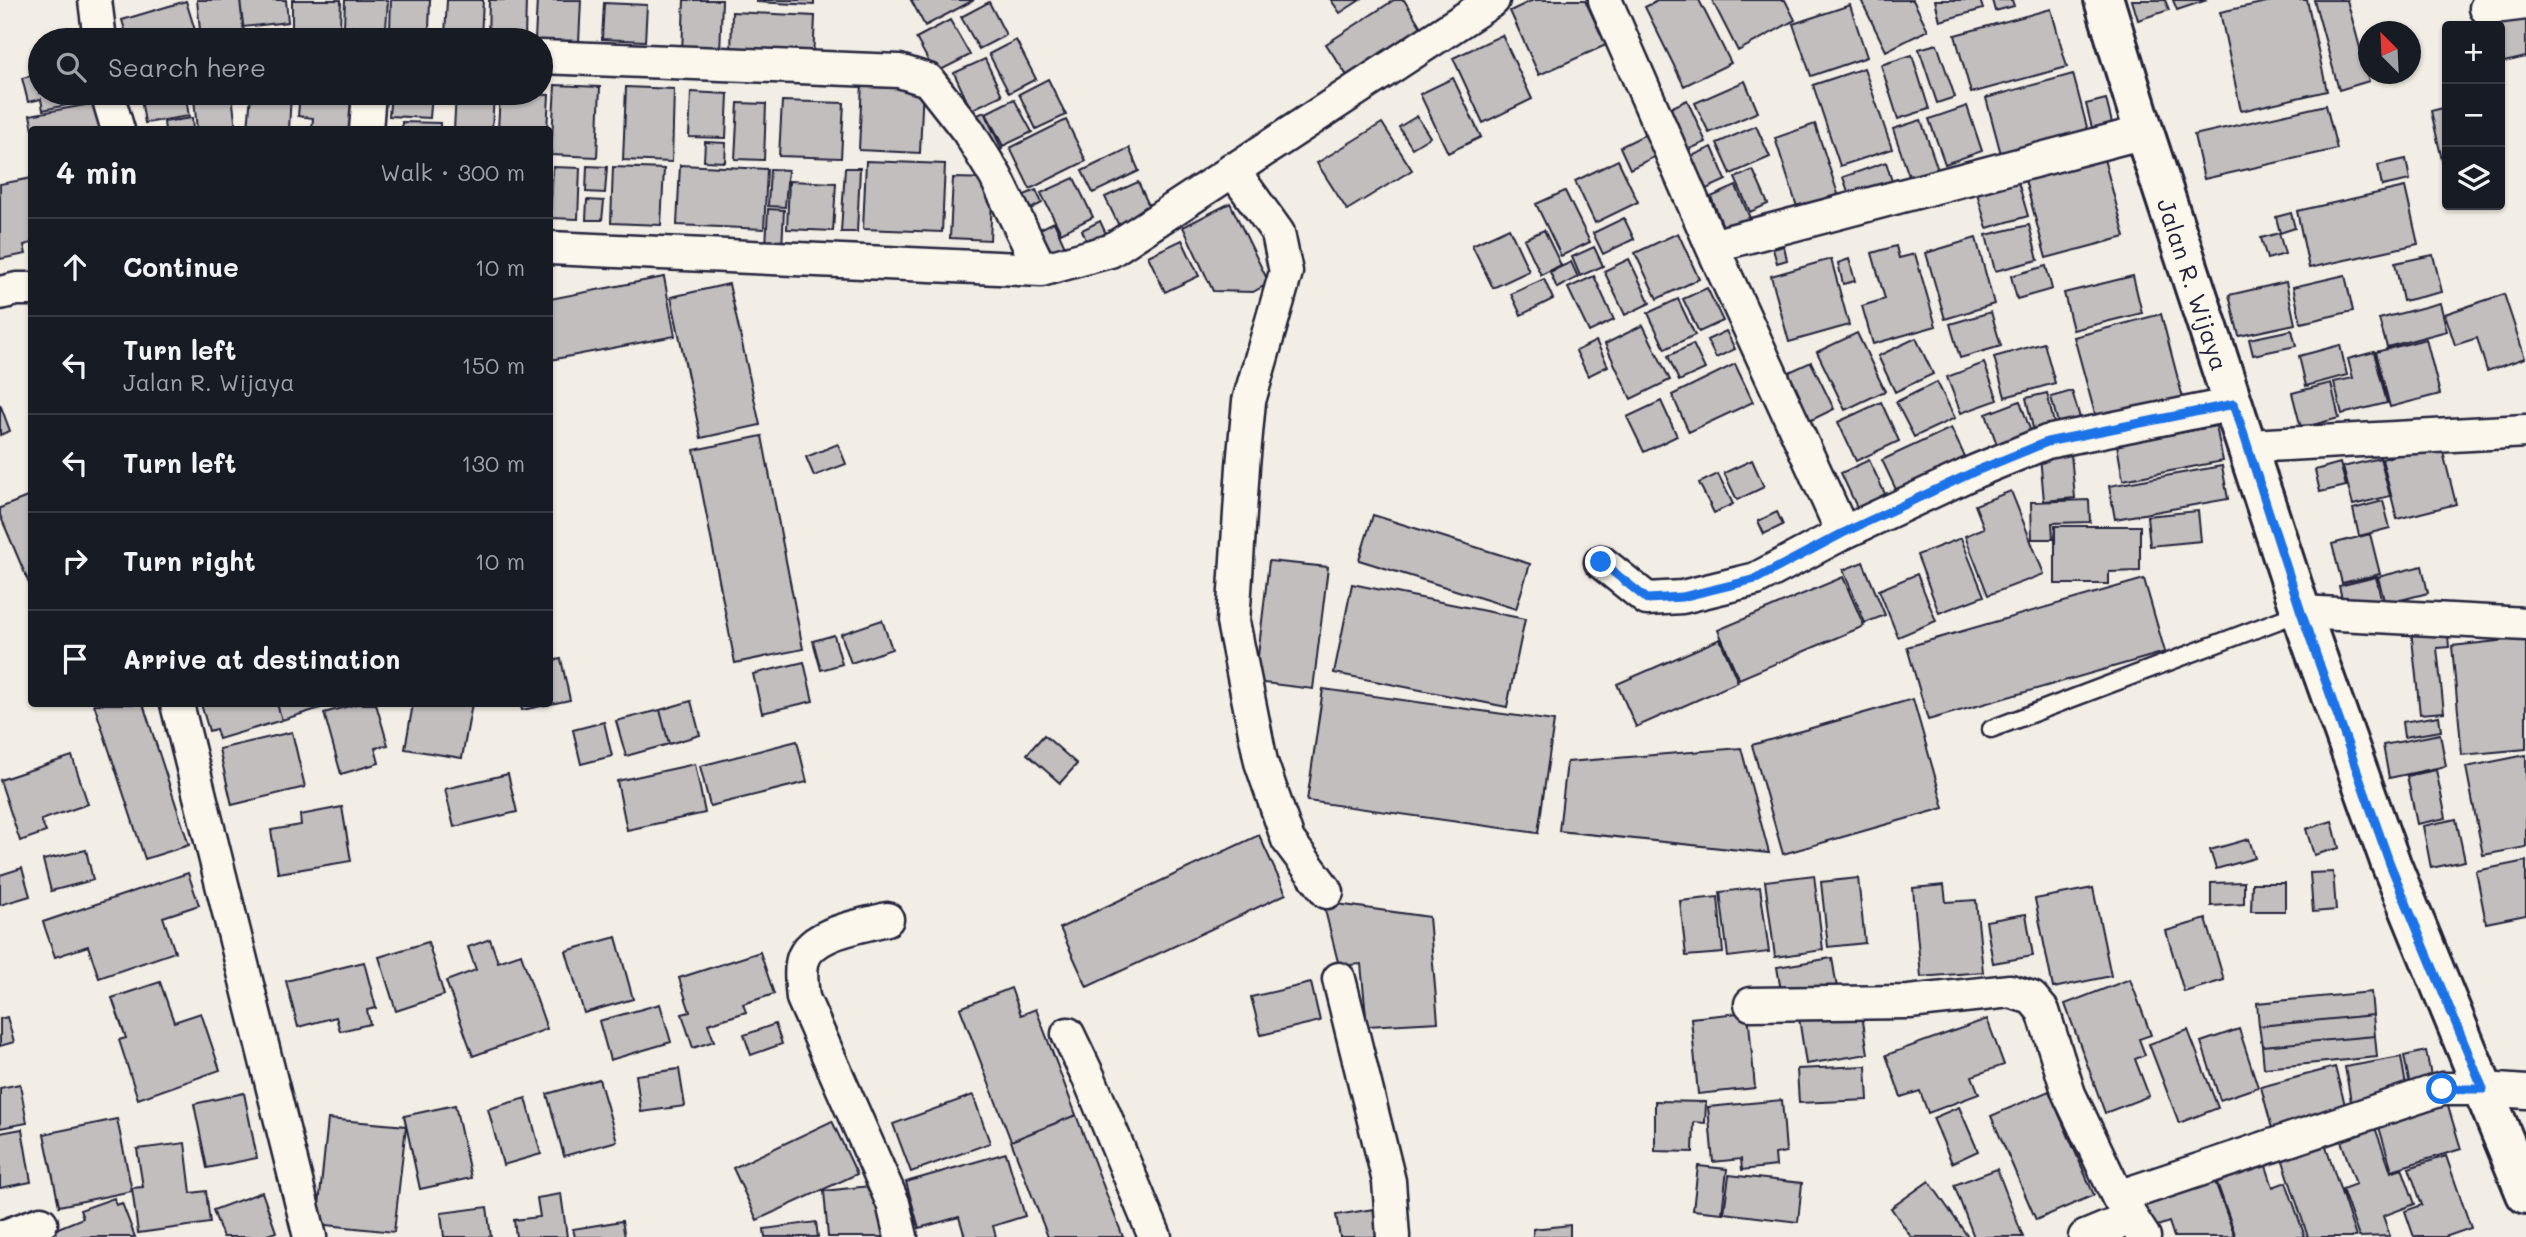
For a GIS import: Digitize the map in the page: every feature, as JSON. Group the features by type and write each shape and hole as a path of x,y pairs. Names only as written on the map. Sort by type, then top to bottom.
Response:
{"street":[{"path":"95,0 98,28"},
{"path":"553,248 1041,270 1110,251 1493,0"},
{"path":"1605,0 1712,246 1843,533"},
{"name":"Jalan R. Wijaya","path":"2104,0 2144,132 2301,612 2390,864 2526,1194"},
{"path":"2486,8 2526,3"},
{"path":"553,57 899,71 928,80 968,131 996,177 1041,270"},
{"path":"111,105 117,126"},
{"path":"366,126 368,105"},
{"path":"1712,246 2144,132"},
{"path":"1232,169 1278,233 1286,272 1250,401 1233,622 1261,762 1288,840 1327,892"},
{"path":"0,293 28,289"},
{"path":"1601,562 1647,599 1682,597 1756,579 1843,533 1976,471 2047,442 2234,404"},
{"path":"2248,446 2526,431"},
{"path":"2301,612 2526,624"},
{"path":"178,707 310,1237"},
{"path":"887,919 840,931 814,942 802,961 803,998 894,1203 901,1237"},
{"path":"1339,979 1389,1181 1393,1237"},
{"path":"1751,1004 1909,1002 2010,992 2032,998 2043,1011 2069,1094 2131,1217"},
{"path":"1068,1034 1089,1077 1155,1237"},
{"path":"2085,1237 2442,1089 2526,1092"},
{"path":"2,1237 41,1223"}],"lane":[{"path":"1991,729 2301,612"}],"building":[{"path":"197,0 240,0 244,28 200,28"},
{"path":"240,0 286,0 288,22 243,27"},
{"path":"292,0 341,0 340,28 292,28"},
{"path":"345,0 388,0 386,28 344,26"},
{"path":"391,0 430,0 429,28 390,28"},
{"path":"447,0 483,0 481,28 445,28"},
{"path":"489,0 526,0 525,28 488,28"},
{"path":"537,0 581,0 579,43 553,41 553,28 536,28"},
{"path":"684,0 722,0 720,54 682,53"},
{"path":"814,0 814,5 756,2"},
{"path":"911,0 974,0 925,26"},
{"path":"1331,0 1360,0 1340,13"},
{"path":"1394,0 1404,0 1424,32 1350,80 1326,44"},
{"path":"1533,0 1585,0 1606,45 1539,75 1510,11"},
{"path":"1659,0 1699,0 1731,63 1684,86 1645,7"},
{"path":"1712,0 1785,0 1795,20 1738,51"},
{"path":"1861,0 1913,0 1928,30 1886,51"},
{"path":"1935,0 1980,0 1983,9 1940,21"},
{"path":"1992,0 2012,0 2014,6 1995,11"},
{"path":"2132,0 2165,0 2169,10 2138,20"},
{"path":"2173,0 2207,0 2177,10"},
{"path":"2276,0 2307,0 2327,91 2241,111 2220,12"},
{"path":"2314,0 2347,0 2358,40 2359,84 2339,90"},
{"path":"186,1 194,28 124,28 122,20"},
{"path":"989,2 1006,35 979,49 961,17"},
{"path":"604,3 647,5 645,41 602,39"},
{"path":"1850,5 1867,57 1811,76 1793,24"},
{"path":"2051,9 2067,67 1971,93 1955,35"},
{"path":"732,12 815,16 813,61 731,57"},
{"path":"2526,18 2526,57 2505,62 2505,22"},
{"path":"950,20 970,55 935,73 916,38"},
{"path":"1502,35 1532,99 1483,123 1453,58"},
{"path":"1016,40 1036,79 1009,93 989,54"},
{"path":"1937,44 1955,97 1937,103 1919,49"},
{"path":"1912,55 1929,109 1898,119 1881,65"},
{"path":"985,59 1002,95 971,110 954,73"},
{"path":"1864,68 1892,149 1840,166 1813,85"},
{"path":"2073,74 2088,131 2001,154 1986,98"},
{"path":"28,77 28,102 22,78"},
{"path":"1453,78 1481,137 1448,153 1420,94"},
{"path":"1048,79 1066,115 1036,129 1019,94"},
{"path":"862,81 923,84 920,153 859,150"},
{"path":"1745,81 1758,112 1709,133 1695,103"},
{"path":"555,85 600,87 597,157 553,155"},
{"path":"626,87 674,89 672,162 623,160"},
{"path":"691,92 728,94 726,138 689,137"},
{"path":"1014,99 1032,132 1003,146 986,113"},
{"path":"2106,99 2112,123 2092,128 2086,104"},
{"path":"1687,100 1706,142 1678,154 1660,113"},
{"path":"782,101 844,103 841,158 779,156"},
{"path":"738,103 766,104 764,160 735,159"},
{"path":"42,105 66,105 43,110"},
{"path":"96,105 100,126 32,126 30,115"},
{"path":"142,105 187,105 189,116 145,123"},
{"path":"195,105 233,105 236,126 197,126"},
{"path":"250,105 290,105 289,126 248,126"},
{"path":"299,105 351,105 351,115 360,115 360,126 312,126 313,118 298,116"},
{"path":"390,105 431,105 430,118 389,116"},
{"path":"455,105 493,105 492,126 454,126"},
{"path":"499,105 548,105 547,126 498,126"},
{"path":"2326,105 2337,149 2204,179 2194,135"},
{"path":"1967,106 1982,151 1945,164 1929,119"},
{"path":"2442,108 2442,160 2431,111"},
{"path":"984,112 1002,149 985,157 967,120"},
{"path":"1417,116 1430,137 1412,148 1399,127"},
{"path":"192,118 193,126 164,126 164,122"},
{"path":"1066,120 1086,161 1030,189 1010,148"},
{"path":"1921,120 1940,176 1912,185 1893,129"},
{"path":"402,122 440,123 440,126 402,126"},
{"path":"1382,123 1412,170 1347,210 1317,163"},
{"path":"1815,124 1840,200 1799,213 1775,138"},
{"path":"1756,126 1770,157 1731,174 1717,143"},
{"path":"1648,133 1658,155 1630,169 1620,147"},
{"path":"705,142 726,143 725,162 704,161"},
{"path":"1712,147 1726,180 1702,191 1687,158"},
{"path":"1129,148 1139,171 1093,193 1082,171"},
{"path":"2104,159 2125,237 2046,258 2025,180"},
{"path":"2406,159 2410,180 2382,186 2378,165"},
{"path":"1618,160 1638,202 1595,223 1575,181"},
{"path":"866,161 945,164 942,232 863,229"},
{"path":"1886,162 1894,188 1852,203 1843,177"},
{"path":"680,165 767,169 764,229 677,225"},
{"path":"587,166 607,167 605,193 586,192"},
{"path":"553,167 580,168 578,219 553,218"},
{"path":"613,167 664,169 661,225 611,223"},
{"path":"845,168 860,168 857,232 841,232"},
{"path":"770,169 788,170 785,207 768,206"},
{"path":"1753,170 1768,204 1750,212 1735,178"},
{"path":"953,178 993,179 990,240 950,238"},
{"path":"1074,178 1093,217 1061,233 1041,193"},
{"path":"28,179 28,244 24,245 26,254 0,259 0,184"},
{"path":"789,181 836,183 833,231 787,229"},
{"path":"1138,182 1152,212 1120,228 1105,197"},
{"path":"2018,182 2028,216 1987,228 1977,193"},
{"path":"1736,186 1750,218 1724,229 1711,197"},
{"path":"2405,187 2418,244 2309,268 2297,211"},
{"path":"1036,190 1042,203 1029,210 1022,196"},
{"path":"1565,191 1590,242 1561,256 1536,204"},
{"path":"587,200 604,201 602,220 586,220"},
{"path":"1230,203 1269,283 1253,292 1213,291 1183,227"},
{"path":"768,209 784,210 782,248 766,246"},
{"path":"2291,213 2295,228 2280,233 2276,217"},
{"path":"1624,218 1634,239 1603,254 1593,233"},
{"path":"1100,221 1107,236 1088,245 1082,230"},
{"path":"1054,222 1067,251 1054,257 1040,229"},
{"path":"2029,225 2038,260 1995,271 1986,235"},
{"path":"1509,228 1529,271 1493,288 1472,245"},
{"path":"1544,230 1561,265 1541,275 1524,239"},
{"path":"1678,233 1699,279 1657,299 1635,253"},
{"path":"2279,233 2285,254 2267,259 2261,238"},
{"path":"1976,238 1994,304 1945,319 1926,253"},
{"path":"1182,240 1199,276 1165,292 1148,256"},
{"path":"1784,246 1787,260 1777,263 1773,249"},
{"path":"1896,246 1899,258 1915,254 1936,326 1873,344 1862,306 1885,299 1872,253"},
{"path":"1594,247 1603,266 1580,276 1572,257"},
{"path":"2433,255 2442,292 2403,301 2395,263"},
{"path":"1629,259 1650,303 1625,315 1604,271"},
{"path":"1831,259 1849,325 1789,342 1771,276"},
{"path":"1849,259 1855,281 1843,284 1838,263"},
{"path":"1571,262 1578,277 1557,288 1550,272"},
{"path":"2046,266 2052,289 2017,299 2011,276"},
{"path":"2345,275 2353,311 2301,323 2293,287"},
{"path":"1594,276 1614,320 1589,332 1568,288"},
{"path":"2133,276 2142,313 2073,330 2064,293"},
{"path":"664,277 675,336 553,359 553,298"},
{"path":"1544,279 1553,299 1521,315 1511,294"},
{"path":"2286,282 2295,324 2239,336 2229,295"},
{"path":"729,284 760,425 701,438 671,297"},
{"path":"1707,288 1723,321 1699,332 1683,299"},
{"path":"2504,294 2525,358 2487,371 2477,338 2455,345 2445,314"},
{"path":"1678,299 1695,335 1665,349 1648,313"},
{"path":"2440,303 2447,331 2387,347 2379,319"},
{"path":"1991,312 2001,346 1960,358 1950,324"},
{"path":"2161,314 2184,402 2098,425 2074,337"},
{"path":"1643,325 1670,380 1631,399 1605,344"},
{"path":"2292,330 2296,346 2253,355 2249,339"},
{"path":"1726,331 1735,349 1716,358 1707,340"},
{"path":"1857,333 1885,391 1845,410 1817,352"},
{"path":"1916,338 1933,374 1895,392 1878,356"},
{"path":"2426,339 2440,394 2390,407 2376,352"},
{"path":"1596,341 1608,366 1588,376 1576,351"},
{"path":"2044,343 2055,383 2005,397 1994,357"},
{"path":"1693,344 1705,369 1679,381 1668,356"},
{"path":"2340,345 2347,375 2306,386 2299,356"},
{"path":"2374,352 2387,403 2342,414 2334,382 2353,378 2348,359"},
{"path":"1811,362 1834,409 1797,427 1774,379"},
{"path":"1984,363 1998,400 1961,413 1947,377"},
{"path":"1735,364 1753,402 1689,432 1672,395"},
{"path":"1937,382 1955,418 1914,437 1896,402"},
{"path":"2331,383 2339,418 2301,428 2292,393"},
{"path":"2072,391 2083,428 2061,434 2051,397"},
{"path":"2047,393 2056,432 2035,437 2026,398"},
{"path":"1661,401 1677,436 1644,452 1627,417"},
{"path":"2020,401 2034,441 2000,453 1986,414"},
{"path":"1881,402 1899,441 1856,461 1838,422"},
{"path":"0,404 10,431 0,435"},
{"path":"2216,426 2223,461 2123,480 2117,445"},
{"path":"1951,428 1968,463 1899,496 1882,460"},
{"path":"762,436 803,649 735,663 694,450"},
{"path":"838,444 846,464 814,476 806,457"},
{"path":"2441,444 2456,504 2397,519 2382,459"},
{"path":"2071,454 2075,498 2044,501 2040,456"},
{"path":"2380,458 2390,496 2353,505 2343,467"},
{"path":"1752,460 1764,487 1737,500 1724,473"},
{"path":"1869,460 1888,500 1860,514 1841,473"},
{"path":"2340,463 2346,486 2320,492 2315,470"},
{"path":"2222,466 2228,499 2115,519 2109,486"},
{"path":"1718,474 1733,504 1714,513 1699,483"},
{"path":"2011,491 2044,574 1988,595 1965,536 1984,528 1975,505"},
{"path":"28,497 28,581 0,515 0,508"},
{"path":"2089,500 2090,522 2052,523 2053,539 2032,539 2031,502"},
{"path":"2383,501 2390,528 2359,536 2353,509"},
{"path":"2198,511 2201,541 2150,546 2147,516"},
{"path":"1777,512 1783,525 1764,534 1758,521"},
{"path":"1373,515 1530,564 1516,609 1359,560"},
{"path":"2055,526 2140,526 2140,571 2109,572 2109,584 2055,584"},
{"path":"2370,534 2380,574 2342,583 2332,544"},
{"path":"1961,538 1984,596 1939,613 1917,555"},
{"path":"1269,561 1328,567 1313,689 1255,682"},
{"path":"1863,562 1885,615 1865,623 1843,570"},
{"path":"2422,566 2428,593 2385,604 2378,577"},
{"path":"1917,574 1936,621 1898,637 1879,590"},
{"path":"1843,577 1864,626 1739,679 1718,630"},
{"path":"2376,577 2381,598 2344,607 2339,586"},
{"path":"2144,579 2165,652 1928,720 1907,647"},
{"path":"1352,584 1525,619 1507,707 1334,673"},
{"path":"882,620 892,649 851,663 841,634"},
{"path":"2447,625 2449,647 2437,648 2444,712 2420,714 2411,629"},
{"path":"834,635 842,664 821,670 813,641"},
{"path":"2526,638 2526,749 2462,755 2452,646"},
{"path":"1720,639 1738,682 1636,727 1617,684"},
{"path":"561,659 570,700 553,704 553,660"},
{"path":"804,662 813,701 762,713 753,674"},
{"path":"1323,689 1554,721 1538,833 1307,801"},
{"path":"1913,699 1944,808 1783,854 1752,745"},
{"path":"691,701 700,735 669,744 660,710"},
{"path":"95,707 144,707 189,845 145,859"},
{"path":"202,707 278,707 282,720 219,739 216,729 209,731"},
{"path":"278,707 324,707 282,720"},
{"path":"345,707 377,707 388,745 375,748 379,763 341,774 324,713"},
{"path":"412,707 471,707 462,758 405,749"},
{"path":"660,710 669,744 626,756 616,721"},
{"path":"2439,716 2441,731 2404,737 2402,722"},
{"path":"604,722 612,756 581,764 573,730"},
{"path":"292,732 305,787 232,805 219,749"},
{"path":"2440,734 2446,766 2389,778 2383,745"},
{"path":"1044,735 1077,764 1060,783 1027,754"},
{"path":"797,741 807,782 710,806 700,766"},
{"path":"1741,748 1769,853 1559,831 1567,762"},
{"path":"2526,755 2526,847 2483,855 2466,767"},
{"path":"72,756 88,804 41,820 46,832 20,841 0,780"},
{"path":"695,764 705,813 627,830 617,781"},
{"path":"2436,770 2446,818 2417,824 2407,776"},
{"path":"508,774 517,812 454,827 445,789"},
{"path":"342,807 351,861 278,873 271,830 301,825 300,815"},
{"path":"2456,819 2465,861 2431,868 2423,826"},
{"path":"2332,821 2339,848 2314,855 2306,829"},
{"path":"1259,835 1286,894 1087,987 1060,928"},
{"path":"2249,839 2255,858 2216,869 2210,850"},
{"path":"86,850 93,880 51,891 43,860"},
{"path":"2526,861 2526,915 2486,923 2476,871"},
{"path":"22,868 30,896 0,905 0,875"},
{"path":"2333,872 2336,910 2313,912 2310,873"},
{"path":"188,873 199,905 163,917 175,952 99,978 88,946 55,957 43,922"},
{"path":"1814,875 1823,950 1775,957 1765,881"},
{"path":"1858,878 1865,943 1828,947 1821,882"},
{"path":"2244,882 2244,904 2211,906 2211,883"},
{"path":"2252,883 2285,883 2285,911 2251,911"},
{"path":"1944,885 1946,902 1976,900 1983,972 1921,977 1913,888"},
{"path":"1760,887 1769,952 1728,957 1720,892"},
{"path":"2093,888 2111,976 2053,988 2035,899"},
{"path":"1718,897 1723,953 1686,956 1680,901"},
{"path":"1323,902 1429,917 1438,1022 1367,1026 1361,964 1339,966"},
{"path":"2026,914 2033,956 1993,963 1986,921"},
{"path":"2206,919 2224,980 2184,992 2166,931"},
{"path":"616,937 633,999 584,1013 566,951"},
{"path":"490,939 498,962 521,954 547,1029 473,1056 446,981 476,970 468,947"},
{"path":"428,942 444,995 396,1011 379,957"},
{"path":"760,952 774,994 743,1004 746,1012 708,1024 714,1041 693,1048 682,1014 690,1012 679,978"},
{"path":"1832,958 1837,988 1782,997 1777,967"},
{"path":"364,962 376,1008 367,1010 370,1024 340,1031 336,1017 298,1027 286,981"},
{"path":"2130,979 2151,1035 2139,1039 2145,1055 2135,1059 2149,1096 2105,1113 2065,1004"},
{"path":"160,982 174,1022 201,1013 220,1070 138,1099 119,1040 126,1038 112,998"},
{"path":"1311,983 1320,1021 1261,1035 1251,997"},
{"path":"1011,988 1021,1015 1036,1009 1076,1115 1011,1141 960,1008"},
{"path":"2371,992 2373,1015 2259,1026 2257,1003"},
{"path":"660,1004 671,1042 610,1060 599,1021"},
{"path":"1861,1008 1868,1054 1806,1064 1799,1018"},
{"path":"1748,1012 1755,1088 1698,1094 1691,1018"},
{"path":"2373,1015 2375,1036 2262,1046 2259,1026"},
{"path":"7,1017 14,1042 0,1046 0,1019"},
{"path":"1987,1019 2004,1065 1972,1076 1979,1094 1928,1113 1920,1091 1901,1097 1886,1055"},
{"path":"775,1024 782,1044 751,1055 744,1035"},
{"path":"2239,1029 2258,1087 2220,1100 2201,1042"},
{"path":"2188,1030 2218,1108 2179,1123 2149,1044"},
{"path":"2375,1036 2377,1057 2264,1068 2262,1046"},
{"path":"2426,1051 2434,1091 2412,1096 2404,1056"},
{"path":"2401,1057 2408,1097 2352,1107 2345,1067"},
{"path":"1866,1066 1868,1100 1799,1103 1797,1069"},
{"path":"2335,1067 2348,1116 2274,1136 2261,1087"},
{"path":"679,1069 685,1106 641,1112 636,1075"},
{"path":"599,1079 617,1141 564,1156 547,1094"},
{"path":"20,1084 27,1123 0,1128 0,1088"},
{"path":"2049,1091 2094,1195 2036,1220 1991,1116"},
{"path":"244,1093 257,1158 207,1168 194,1104"},
{"path":"973,1095 990,1143 911,1172 893,1124"},
{"path":"526,1098 541,1154 503,1165 488,1109"},
{"path":"1782,1100 1786,1152 1775,1154 1776,1166 1742,1170 1741,1159 1713,1162 1708,1107"},
{"path":"1655,1101 1706,1102 1705,1123 1694,1122 1693,1152 1655,1151"},
{"path":"2447,1103 2461,1149 2392,1170 2378,1124"},
{"path":"455,1105 471,1178 420,1189 404,1116"},
{"path":"1959,1107 1978,1151 1952,1163 1933,1118"},
{"path":"1076,1115 1123,1237 1048,1237 1011,1141"},
{"path":"117,1119 132,1191 59,1206 44,1134"},
{"path":"328,1119 406,1126 394,1232 317,1224"},
{"path":"832,1121 857,1174 757,1220 733,1168"},
{"path":"2373,1122 2391,1172 2402,1168 2415,1204 2383,1216 2390,1236 2359,1237 2342,1189 2356,1184 2339,1135"},
{"path":"22,1129 31,1182 0,1188 0,1133"},
{"path":"2324,1141 2356,1237 2308,1237 2281,1155"},
{"path":"185,1143 191,1193 206,1191 210,1223 138,1233 132,1188 143,1187 137,1149"},
{"path":"1006,1153 1025,1216 993,1226 996,1237 965,1237 959,1217 919,1228 906,1182"},
{"path":"2446,1156 2471,1228 2445,1237 2414,1237 2405,1211 2422,1205 2409,1168"},
{"path":"2263,1157 2273,1187 2286,1182 2305,1237 2236,1237 2214,1174"},
{"path":"1698,1166 1727,1169 1722,1213 1693,1210"},
{"path":"1997,1169 2023,1237 1974,1237 1954,1185"},
{"path":"2212,1173 2235,1237 2174,1237 2169,1222 2146,1230 2136,1200"},
{"path":"1729,1175 1802,1183 1798,1222 1724,1213"},
{"path":"1929,1181 1968,1237 1911,1237 1891,1208"},
{"path":"879,1185 884,1237 828,1237 824,1191"},
{"path":"262,1192 276,1232 262,1237 223,1237 213,1210"},
{"path":"561,1194 567,1237 516,1237 514,1220 540,1217 537,1198"},
{"path":"114,1198 116,1205 122,1203 135,1237 36,1237 83,1218 80,1210"},
{"path":"487,1207 491,1237 444,1237 441,1213"},
{"path":"1374,1209 1378,1237 1340,1237 1336,1215"},
{"path":"622,1221 625,1237 575,1237 573,1229"},
{"path":"816,1222 818,1237 765,1237 764,1229"},
{"path":"1570,1225 1570,1237 1533,1237 1533,1229"}],"route":[{"path":"1601,562 1647,599 1682,597 1756,579 1843,533 1976,471 2047,442 2234,404 2301,612 2390,864 2483,1089 2442,1089"}]}
